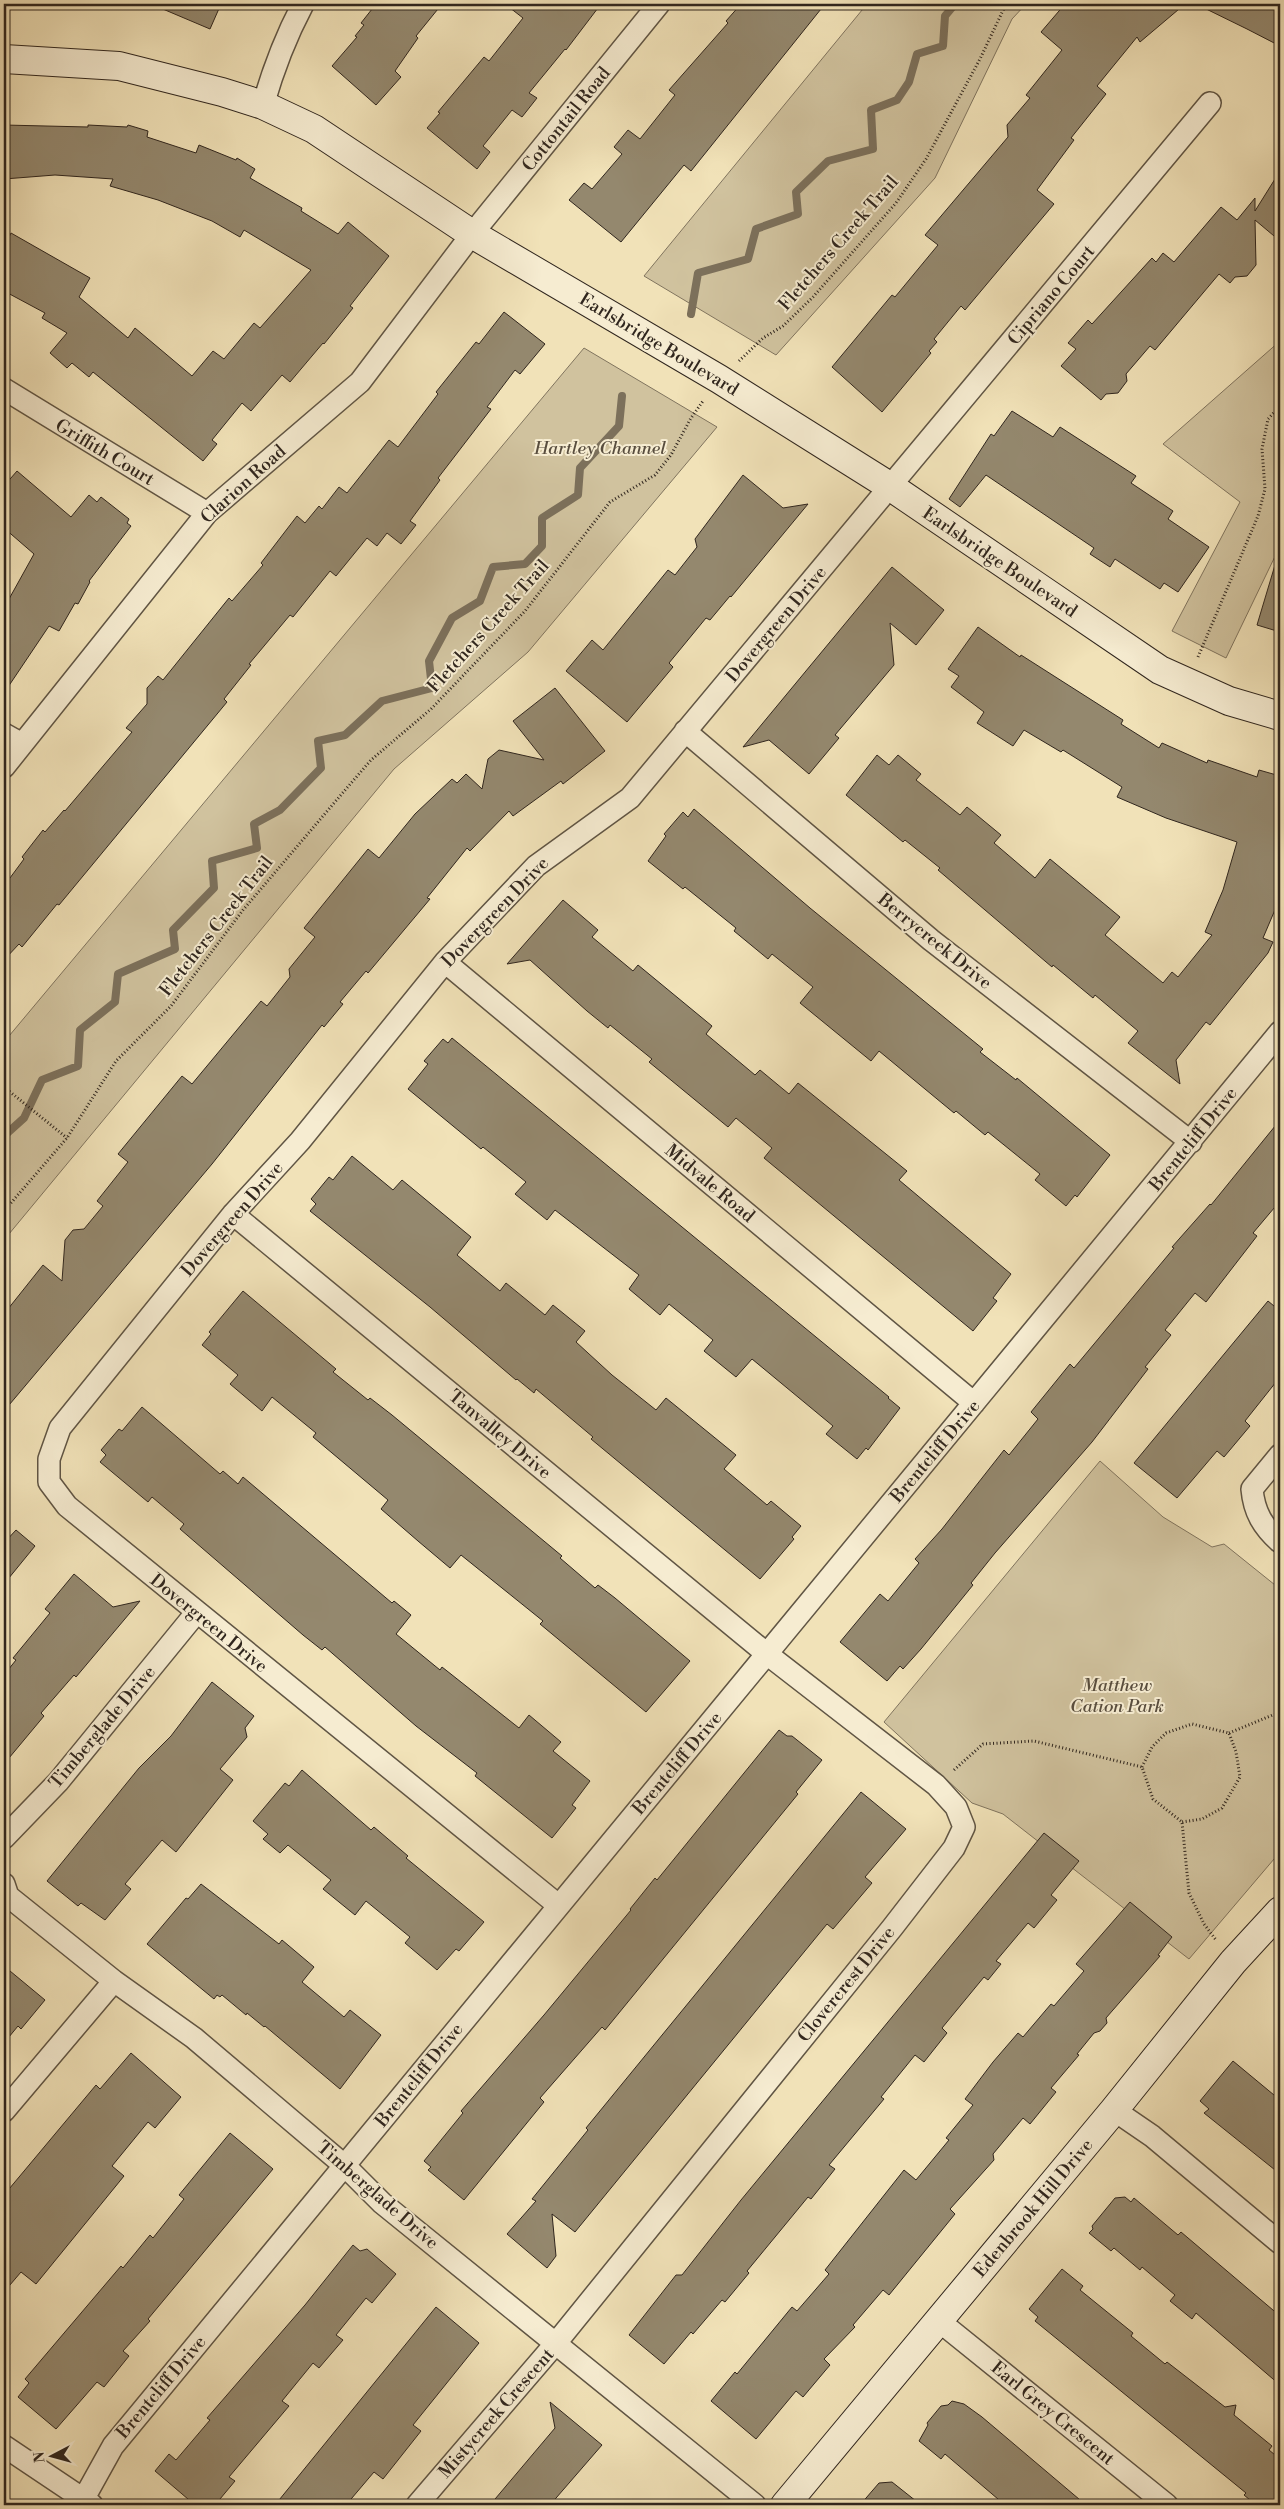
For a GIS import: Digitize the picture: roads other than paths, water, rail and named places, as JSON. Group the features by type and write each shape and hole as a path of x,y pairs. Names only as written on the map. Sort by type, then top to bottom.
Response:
{"street":[{"path":"263,105 277,61 303,4"},
{"name":"Cottontail Road","path":"472,234 659,4"},
{"name":"Earlsbridge Boulevard","path":"4,59 119,66 222,92 263,105 314,129 472,234 719,379 891,487 1160,670 1229,701 1280,716"},
{"name":"Cipriano Court","path":"891,487 1210,103"},
{"name":"Clarion Road","path":"4,767 13,739 207,514 360,382 472,234"},
{"name":"Griffith Court","path":"4,390 207,514"},
{"name":"Dovergreen Drive","path":"558,1905 196,1613 67,1506 49,1482 49,1459 60,1428 233,1214 300,1141 445,962 536,866 630,798 891,487"},
{"name":"Berrycreek Drive","path":"685,732 931,940 1191,1142"},
{"name":"Midvale Road","path":"445,962 974,1403"},
{"name":"Brentcliff Drive","path":"87,2503 113,2446 1280,1032"},
{"name":"Tanvalley Drive","path":"233,1214 767,1654"},
{"path":"1280,1455 1252,1489 1253,1507 1268,1531 1280,1542"},
{"name":"Timberglade Drive","path":"4,1838 58,1782 196,1613"},
{"name":"Clovercrest Drive","path":"556,2343 892,1928 954,1848 964,1827 956,1807 936,1785 767,1654"},
{"name":"Timberglade Drive","path":"4,1884 8,1896 114,1981 194,2038 345,2166 382,2203 755,2505"},
{"name":"Edenbrook Hill Drive","path":"785,2505 1114,2110 1233,1962 1280,1911"},
{"path":"4,2111 114,1981"},
{"path":"1114,2110 1152,2136 1280,2243"},
{"name":"Earl Grey Crescent","path":"939,2321 1167,2505"},
{"name":"Mistycreek Crescent","path":"417,2505 556,2343"},
{"path":"4,2446 87,2503"}],"waterway":[{"path":"691,314 698,273 748,259 756,229 798,214 796,192 828,161 873,149 871,110 897,100 909,82 917,54 943,46 945,16 955,4"},
{"path":"4,1136 24,1118 42,1080 78,1066 80,1030 115,1002 118,974 175,949 173,930 214,888 212,861 257,848 254,824 280,810 321,768 318,741 345,735 382,701 432,688 429,661 452,618 480,601 493,567 525,564 542,546 542,518 578,495 580,468 619,426 622,396"}],"park label":[{"name":"Hartley Channel","path":"600,448"},
{"name":"Matthew Cation Park","path":"1117,1695"}]}
